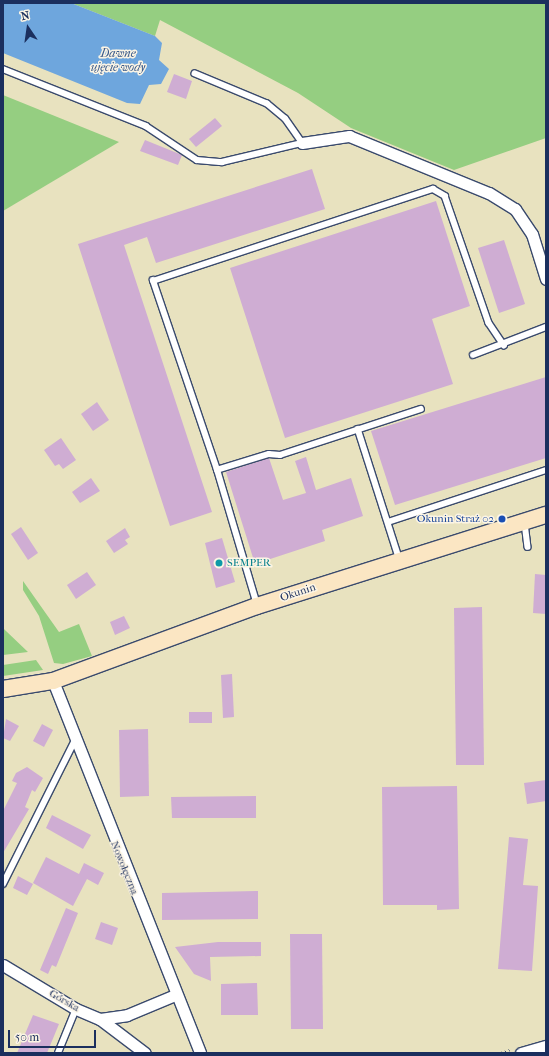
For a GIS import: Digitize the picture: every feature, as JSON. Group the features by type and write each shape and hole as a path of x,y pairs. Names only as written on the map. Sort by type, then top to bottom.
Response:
{"main road":[{"name":"Okunin","path":"3,689 53,681 257,606 546,515"}],"street":[{"path":"302,143 349,136 489,193 515,209 532,234 546,280"},
{"name":"Nowołęczna","path":"53,681 74,742 175,995 200,1053"},
{"name":"Górska","path":"3,965 76,1009 100,1018 127,1015 175,995"},
{"path":"100,1018 145,1053"},
{"path":"521,1053 546,1046"}],"lane":[{"path":"3,69 146,126 197,160 222,162 302,143 285,119 267,104 195,74"},
{"path":"257,606 217,470 153,281 433,190 445,196 489,323 504,345"},
{"path":"473,354 504,345 546,328"},
{"path":"217,470 269,454 280,454 421,409"},
{"path":"358,429 400,561"},
{"path":"388,522 546,470"},
{"path":"525,521 528,547"},
{"path":"3,884 74,742"},
{"path":"58,1053 76,1009"}],"green space":[{"path":"71,3 546,3 546,138 454,170 351,128 298,93 160,20 155,36"},
{"path":"3,95 119,142 3,211"},
{"path":"23,581 59,632 79,624 92,656 63,664 54,663 39,616 23,590"},
{"path":"3,628 6,631 28,652 3,655"},
{"path":"36,660 43,670 3,676 3,665"}],"water":[{"name":"Dawne ujęcie wody","path":"3,3 71,3 155,36 162,43 159,60 169,69 161,84 149,85 140,104 127,103 3,53"}],"building":[{"path":"174,74 192,81 186,99 167,92"},
{"path":"215,118 222,126 196,147 189,139"},
{"path":"145,140 182,155 178,165 140,151"},
{"path":"312,169 325,209 156,263 147,237 124,245 212,512 170,526 78,244"},
{"path":"436,201 470,306 432,319 453,384 285,438 230,268"},
{"path":"504,240 525,304 499,313 478,248"},
{"path":"546,377 546,458 395,505 371,431"},
{"path":"97,402 109,420 93,431 81,414"},
{"path":"61,438 76,460 63,469 59,464 55,466 44,450"},
{"path":"306,457 316,490 351,478 363,516 322,530 325,541 255,564 226,472 269,458 283,500 306,493 295,461"},
{"path":"91,478 100,491 80,503 72,492"},
{"path":"21,527 38,553 28,560 11,534"},
{"path":"125,528 130,537 125,540 128,544 114,553 106,541"},
{"name":"SEMPER","path":"222,538 235,582 216,588 205,543"},
{"path":"87,572 96,585 76,599 67,585"},
{"path":"535,574 546,575 546,614 533,613"},
{"path":"482,607 484,765 456,765 454,608"},
{"path":"124,616 130,628 115,635 110,622"},
{"path":"232,674 234,717 223,718 221,675"},
{"path":"189,712 212,712 212,723 189,723"},
{"path":"6,719 19,726 10,741 3,738"},
{"path":"42,724 53,730 44,747 33,741"},
{"path":"148,729 149,796 120,797 119,730"},
{"path":"27,767 43,778 35,792 32,790 25,807 29,809 3,853 3,811 17,783 12,781 16,773"},
{"path":"546,780 546,801 527,804 524,783"},
{"path":"457,786 459,909 437,910 437,905 383,905 382,787"},
{"path":"256,796 256,818 172,818 171,797"},
{"path":"52,815 91,835 83,849 46,828"},
{"path":"509,837 528,839 523,885 538,886 532,971 498,969"},
{"path":"46,857 79,874 84,863 104,873 98,885 87,879 73,906 33,883"},
{"path":"18,876 33,884 27,895 13,888"},
{"path":"258,891 258,919 162,920 162,893"},
{"path":"66,908 78,913 56,967 52,965 48,974 40,970"},
{"path":"101,922 118,928 112,945 95,939"},
{"path":"290,934 322,934 323,1029 291,1029"},
{"path":"218,942 261,942 261,956 210,957 211,981 194,974 175,947"},
{"path":"257,983 258,1015 221,1015 221,984"},
{"path":"33,1015 59,1024 47,1053 17,1053"}],"place":[{"name":"Okunin Straż 02","path":"502,519"},
{"name":"SEMPER","path":"219,563"}]}
